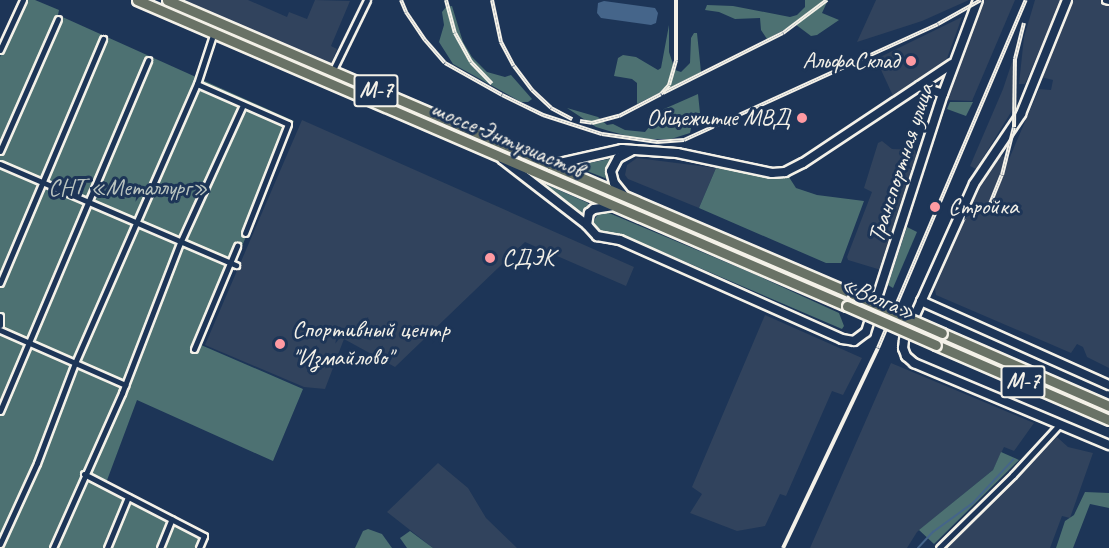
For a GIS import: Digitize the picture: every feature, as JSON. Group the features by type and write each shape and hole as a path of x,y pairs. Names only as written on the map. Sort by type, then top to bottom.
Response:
{"highway":[{"name":"шоссе Энтузиастов","path":"136,0 631,214"},
{"name":"шоссе Энтузиастов","path":"167,0 631,201"},
{"name":"«Волга»","path":"631,201 1109,405"},
{"name":"«Волга»","path":"631,214 1109,420"}],"street":[{"path":"0,50 23,0"},
{"path":"332,72 367,0"},
{"name":"Транспортная улица","path":"586,225 597,236 620,240 842,339 854,341 861,338 866,332 944,90 978,0"},
{"path":"1066,0 1021,114 979,174 904,340 904,352 909,359 1109,445"},
{"path":"0,151 58,19"},
{"path":"0,544 37,463 75,363 197,84 214,32"},
{"path":"0,283 103,39"},
{"path":"0,411 148,60"},
{"path":"548,165 622,149 678,153 772,174 785,172 803,164 954,63"},
{"path":"928,81 944,90"},
{"path":"197,84 288,124 277,162 245,233"},
{"path":"919,86 944,90"},
{"path":"53,548 125,385 180,243 243,105"},
{"path":"631,201 615,185 611,171 618,158 635,150"},
{"path":"496,155 586,225 589,213 594,209 603,205 614,206"},
{"path":"0,164 180,243 234,264"},
{"path":"194,349 234,264 237,246"},
{"path":"921,301 1109,385"},
{"path":"0,316 0,327 28,344 125,385"},
{"path":"0,393 4,401"},
{"path":"939,548 1013,475 1059,425"},
{"path":"84,474 204,536 199,548"},
{"path":"107,548 128,497"},
{"path":"160,548 172,519"}],"shaded area":[{"path":"184,0 248,0 287,17 289,12 307,19 315,0 350,1 331,46 337,49 331,64"},
{"path":"876,0 969,0 922,21 857,42"},
{"path":"984,0 1015,0 972,101 946,100 980,4"},
{"path":"1035,0 1061,0 1025,84 1019,84 1024,37"},
{"path":"1071,0 1109,0 1109,368 1087,357 1083,347 1077,344 1071,353 936,295 934,284 978,186 999,155 1009,159 1039,89 1051,90 1053,80 1041,77"},
{"path":"604,1 655,8 658,13 656,23 651,25 601,18 597,13 598,3"},
{"path":"962,17 945,64 894,98 876,59"},
{"path":"1018,44 1013,109 976,169 970,166 1003,89"},
{"path":"302,120 634,267 626,286 525,242 395,367 344,339 325,389 304,387 205,345"},
{"path":"882,141 892,149 915,150 917,158 881,270 848,260 847,257 872,192 864,188 878,143"},
{"path":"637,158 716,168 699,208 628,179 625,175 627,165"},
{"path":"765,315 862,358 843,395 832,391 786,496 780,494 765,526 737,531 690,513 702,494 692,487"},
{"path":"891,363 1034,423 1014,451 1004,447 993,470 917,532 907,548 810,548"},
{"path":"1057,437 1068,447 1093,453 1070,518 1062,516 1050,548 945,548"},
{"path":"438,463 468,488 486,518 517,548 433,548 387,512"}],"green space":[{"name":"СНТ «Металлург»","path":"25,0 35,0 59,10 58,15 294,121 201,345 303,389 273,461 137,400 106,483 208,535 201,548 0,548 0,57"},
{"path":"805,0 828,0 822,13 839,20 817,35 811,36 795,24 767,39 761,30 760,18 735,19 719,12 705,10 707,5 733,6 790,17 797,15 805,7"},
{"path":"452,6 463,42 472,57 487,72 505,77 511,75 532,99 528,102 521,102 453,64 439,42 444,25 442,12 446,7"},
{"path":"669,25 669,52 675,70 681,72 690,63 691,38 694,33 697,33 701,72 637,104 637,83 632,79 614,76 618,58 623,55 636,57 658,70 661,68"},
{"path":"698,94 700,113 694,114 690,133 671,139 639,139 609,131 596,127 567,108 598,117 607,125 613,124 625,130 645,132 664,109"},
{"path":"950,102 973,102 966,116 947,109"},
{"path":"614,158 609,171 610,180 574,166"},
{"path":"716,168 769,176 787,174 796,188 817,195 864,201 841,263 826,263 699,208"},
{"path":"529,177 588,203 588,211 583,220"},
{"path":"600,211 754,274 839,313 844,326 842,329 658,250 601,231 593,222"},
{"path":"907,227 917,232 893,288 888,285"},
{"path":"1001,452 1019,460 934,544 919,530 993,470"},
{"path":"1085,492 1109,493 1109,508 1090,504 1073,548 1056,548 1065,521 1074,515"},
{"path":"368,529 382,534 392,548 355,548 363,531"},
{"path":"410,531 433,548 407,548 400,538"}],"waterway":[{"path":"918,548 933,532 973,503 1013,460"}],"railway":[{"path":"401,0 406,12 425,40 445,63 502,95 543,115 602,134 657,142 684,140 938,24 981,0"},
{"path":"446,0 455,33 471,62 492,84"},
{"path":"492,0 501,42 514,66 532,90 551,108 572,119"},
{"path":"580,121 592,123 619,116 661,94 669,85 676,60 676,0"},
{"path":"663,93 783,33 827,0"},
{"path":"783,548 878,348 1026,0"},
{"path":"990,204 1002,175 1014,127 1015,59 1024,23"}],"place":[{"name":"АльфаСклад","path":"911,61"},
{"name":"Общежитие МВД","path":"802,118"},
{"name":"Стройка","path":"935,207"},
{"name":"СДЭК","path":"490,258"},
{"name":"Спортивный центр \"Измайлово\"","path":"280,344"}]}
